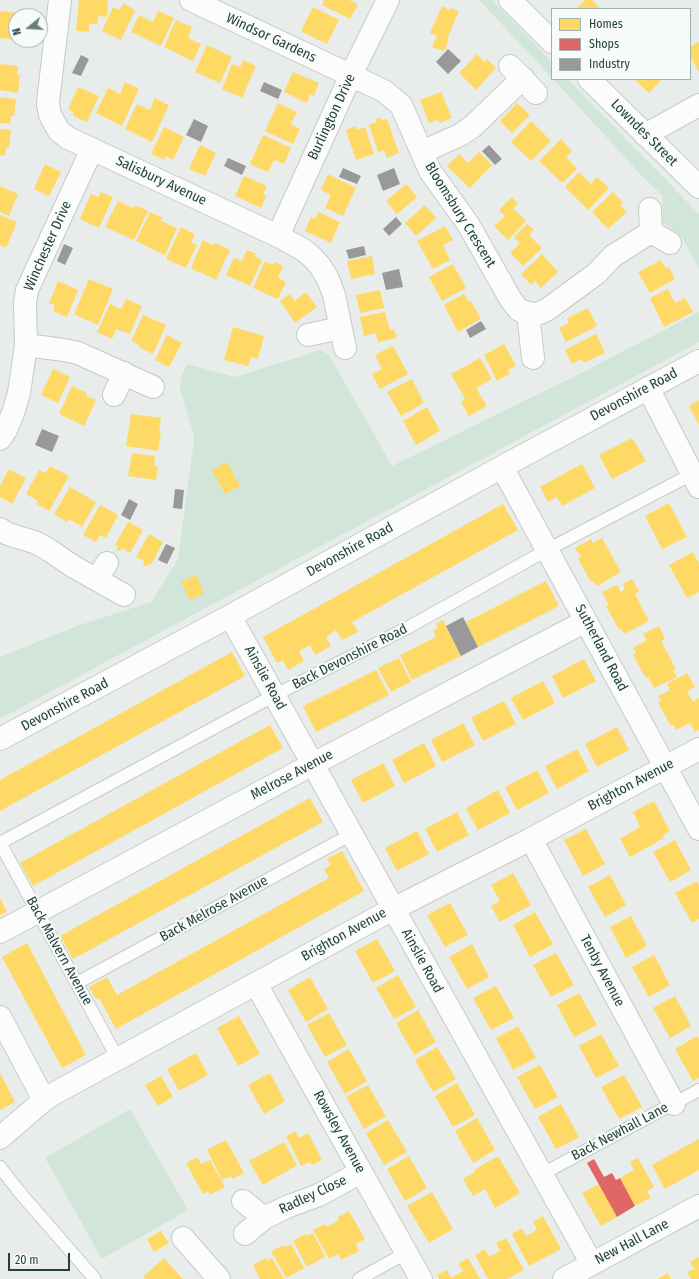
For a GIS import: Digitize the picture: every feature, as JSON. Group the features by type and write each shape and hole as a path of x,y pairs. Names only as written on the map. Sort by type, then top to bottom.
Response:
{"street":[{"name":"Salisbury Avenue","path":"60,0 48,104 50,115 59,131 68,138 278,236 302,249 311,256 320,266 328,279 334,295 343,338 308,335"},
{"name":"Windsor Gardens","path":"191,0 351,75"},
{"name":"Burlington Drive","path":"278,236 351,75 388,0"},
{"path":"510,0 551,41"},
{"name":"Bloomsbury Crescent","path":"351,75 384,91 400,105 430,171 468,224 515,306 519,310 528,313"},
{"name":"Bloomsbury Crescent","path":"422,152 460,135 472,127 523,79"},
{"name":"Lowndes Street","path":"590,80 699,187"},
{"path":"645,135 699,106"},
{"name":"Winchester Drive","path":"0,439 6,430 19,393 26,345 25,303 27,290 92,149"},
{"path":"650,209 651,232"},
{"path":"533,358 528,313 542,312 548,309 597,273 614,256 651,232"},
{"path":"651,232 670,243"},
{"path":"26,345 78,353 153,387"},
{"name":"Devonshire Road","path":"0,740 699,360"},
{"path":"114,395 124,373"},
{"path":"648,388 697,477"},
{"name":"Sutherland Road","path":"502,467 699,829"},
{"path":"0,530 37,543 74,567 102,571 124,594"},
{"name":"Ainslie Road","path":"230,616 592,1264"},
{"name":"Melrose Avenue","path":"0,932 313,764 586,621"},
{"name":"Brighton Avenue","path":"0,1138 44,1100 393,909 531,839 699,749"},
{"name":"Tenby Avenue","path":"531,839 674,1104"},
{"name":"Rowsley Avenue","path":"256,984 421,1279"},
{"path":"0,1017 44,1100"},
{"name":"Radley Close","path":"245,1234 264,1218 289,1206 319,1195 361,1172"},
{"name":"Radley Close","path":"243,1201 264,1218"},
{"name":"New Hall Lane","path":"564,1279 699,1206"},
{"path":"183,1238 219,1279"}],"lane":[{"name":"Back Devonshire Road","path":"0,843 275,695 407,628 547,550 697,477"},
{"name":"Back Melrose Avenue","path":"77,983 352,834"},
{"name":"Back Malvern Avenue","path":"0,843 118,1059"},
{"name":"Back Newhall Lane","path":"542,1174 699,1090"},
{"path":"0,1167 21,1194 95,1279"},
{"path":"359,1279 406,1253"}],"green space":[{"path":"479,0 492,0 551,61 551,77"},
{"path":"554,80 569,80 699,214 699,269 682,237 662,222 663,196 642,176"},
{"path":"699,312 699,342 0,719 0,657 77,626 151,602 178,559 194,440 180,389 181,378 187,364 235,377 321,350 329,355 392,466 581,373"},
{"path":"130,1109 188,1210 102,1259 45,1158"}],"building: Homes":[{"path":"79,0 108,0 107,17 98,16 97,24 89,24 89,32 76,31"},
{"path":"324,0 349,0 358,4 350,19 322,5"},
{"path":"585,0 592,0 600,8 577,8"},
{"path":"123,3 135,10 121,40 102,31 113,7 120,10"},
{"path":"442,6 449,10 450,8 459,11 447,39 449,40 444,51 432,47 437,36 430,33"},
{"path":"313,7 339,20 327,44 301,31"},
{"path":"0,11 8,12 8,39 0,38"},
{"path":"158,11 174,18 161,46 131,32 139,15 153,22"},
{"path":"176,20 192,27 188,38 201,44 193,61 164,47"},
{"path":"699,42 699,72 691,58 691,46"},
{"path":"207,45 232,57 220,83 195,72"},
{"path":"477,54 484,62 487,59 496,68 476,90 459,73"},
{"path":"243,60 256,66 242,98 222,89 232,64 240,67"},
{"path":"0,64 18,66 17,75 20,75 18,93 0,90"},
{"path":"293,72 319,83 314,96 310,94 307,103 284,92"},
{"path":"635,80 661,80 649,93"},
{"path":"125,82 139,89 122,126 96,113 108,88 120,94"},
{"path":"78,87 99,96 87,122 73,116 74,113 68,109"},
{"path":"441,92 452,118 440,123 438,120 429,123 420,100"},
{"path":"0,97 16,99 14,116 11,116 10,124 0,123"},
{"path":"155,98 169,105 152,142 125,129 137,104 150,110"},
{"path":"278,103 297,112 291,124 300,129 293,144 265,131"},
{"path":"517,103 530,115 512,133 500,121"},
{"path":"380,117 382,120 387,119 399,153 387,158 384,150 378,152 369,125 377,122 376,119"},
{"path":"531,121 551,141 531,161 511,142"},
{"path":"356,126 357,130 365,127 374,154 356,160 346,130"},
{"path":"164,127 184,137 173,160 166,156 165,160 151,154"},
{"path":"0,129 11,130 9,148 6,147 5,156 0,155"},
{"path":"263,135 291,148 284,164 274,160 268,172 250,164"},
{"path":"561,139 572,151 566,157 577,169 562,183 539,161"},
{"path":"200,145 216,153 205,176 189,169"},
{"path":"479,152 492,165 470,188 447,166 459,154 468,163"},
{"path":"45,164 61,172 49,196 34,189"},
{"path":"579,172 591,184 597,177 609,188 588,210 565,187"},
{"path":"328,174 356,188 343,216 325,208 331,195 321,190"},
{"path":"244,176 267,186 263,194 266,196 261,208 235,196"},
{"path":"406,184 417,197 397,214 386,201"},
{"path":"0,186 18,194 9,216 0,212"},
{"path":"101,192 113,197 99,228 80,219 91,194 98,197"},
{"path":"613,192 623,202 620,205 627,212 608,229 592,212"},
{"path":"512,197 518,204 513,208 526,221 508,240 494,226 505,216 499,210"},
{"path":"118,201 133,208 135,205 148,211 134,240 105,227"},
{"path":"425,205 436,218 416,236 405,223"},
{"path":"150,212 163,218 161,221 177,228 165,255 136,241"},
{"path":"318,212 340,222 331,243 305,231 311,217 315,219"},
{"path":"0,215 17,222 6,248 0,245"},
{"path":"527,224 534,230 529,235 542,248 523,266 510,253 520,243 514,237"},
{"path":"445,226 453,240 443,245 450,260 433,269 417,241"},
{"path":"181,227 195,234 191,242 197,245 186,268 166,259"},
{"path":"203,240 213,245 215,243 230,250 216,280 191,268"},
{"path":"247,250 256,254 254,256 262,260 250,286 226,275 234,258 242,261"},
{"path":"542,254 558,272 541,288 535,281 531,285 521,274"},
{"path":"372,256 375,274 351,279 347,261"},
{"path":"661,260 666,269 669,267 675,279 650,293 638,272"},
{"path":"265,261 273,265 274,262 283,266 278,278 286,282 278,299 253,288"},
{"path":"453,264 466,288 442,301 429,277"},
{"path":"89,279 113,289 98,325 74,314"},
{"path":"58,281 78,290 67,317 53,311 55,305 49,303"},
{"path":"668,289 675,303 685,298 693,312 664,327 650,298"},
{"path":"380,290 384,308 360,313 356,295"},
{"path":"306,292 317,307 295,323 280,301 290,294 295,301"},
{"path":"464,294 469,302 471,301 481,319 458,332 444,305"},
{"path":"126,299 142,306 130,334 116,329 112,339 97,332 110,304 121,309"},
{"path":"588,308 597,326 566,342 559,328 569,323 567,318"},
{"path":"385,312 390,330 394,329 397,338 378,342 376,333 364,336 360,317"},
{"path":"143,315 166,325 153,354 131,341"},
{"path":"233,327 264,336 258,359 251,357 248,366 224,360"},
{"path":"596,334 605,353 584,363 581,359 572,364 565,350"},
{"path":"167,335 182,343 169,367 155,360"},
{"path":"504,344 516,366 508,370 510,374 497,381 484,355"},
{"path":"393,346 408,374 380,389 372,374 382,369 375,355"},
{"path":"480,358 492,379 476,388 487,406 469,416 461,402 465,399 451,374"},
{"path":"53,369 70,377 58,403 41,395"},
{"path":"412,379 424,403 401,416 387,392"},
{"path":"72,386 87,393 86,396 96,400 84,426 59,414"},
{"path":"699,400 699,425 689,406"},
{"path":"427,407 440,431 416,445 403,421"},
{"path":"131,414 161,418 158,451 126,446"},
{"path":"632,438 646,461 612,479 599,455"},
{"path":"132,453 155,456 154,466 158,466 156,480 128,476"},
{"path":"227,462 240,486 225,494 212,470"},
{"path":"582,464 595,488 562,506 557,497 548,502 540,487"},
{"path":"50,466 69,476 49,511 36,504 38,501 26,494 39,470 46,473"},
{"path":"9,469 26,478 12,504 0,497 0,486"},
{"path":"70,487 96,502 82,527 69,519 67,522 54,514"},
{"path":"669,503 687,537 662,549 645,516"},
{"path":"503,504 518,530 352,622 358,632 342,640 336,630 326,637 331,646 315,655 310,645 299,651 304,661 288,670 283,660 277,663 263,637"},
{"path":"100,505 118,515 106,538 100,535 96,542 83,535"},
{"path":"128,522 143,530 130,553 122,548 120,551 116,549 118,546 115,545"},
{"path":"149,534 163,542 151,565 148,564 147,567 143,564 144,561 136,557"},
{"path":"602,538 621,572 597,586 593,581 591,582 578,559 581,557 575,548 591,539 593,543"},
{"path":"693,552 699,563 699,592 687,598 669,565"},
{"path":"196,575 204,593 190,600 181,582"},
{"path":"632,579 639,591 635,594 649,621 624,634 621,628 619,630 606,606 609,605 602,592 617,585 621,592 625,589 623,584"},
{"path":"546,581 559,606 478,647 466,622"},
{"path":"443,620 461,656 412,680 400,655 436,637 433,631 438,628 436,624"},
{"path":"659,626 665,639 661,641 676,669 673,670 677,677 654,688 648,677 646,678 633,655 636,653 633,648 647,640 643,634"},
{"path":"232,652 245,676 0,811 0,780"},
{"path":"399,658 411,682 391,692 378,668"},
{"path":"584,659 596,681 563,698 552,676"},
{"path":"376,670 389,695 316,732 303,706"},
{"path":"687,673 695,687 687,691 693,702 699,698 699,730 695,732 690,723 676,730 674,725 671,726 658,703 661,701 658,696 670,690 667,684"},
{"path":"543,681 555,703 523,720 511,698"},
{"path":"504,701 516,724 483,741 471,718"},
{"path":"463,723 475,745 442,762 431,740"},
{"path":"270,725 283,748 33,886 20,863"},
{"path":"617,727 629,750 597,767 585,744"},
{"path":"424,743 436,766 404,783 392,760"},
{"path":"577,749 589,771 557,789 545,766"},
{"path":"383,763 395,786 363,803 351,780"},
{"path":"537,770 549,793 517,810 505,787"},
{"path":"498,790 510,813 478,830 466,808"},
{"path":"310,798 323,822 73,959 60,936"},
{"path":"654,801 670,831 663,835 664,838 630,857 620,839 640,827 633,812"},
{"path":"457,812 469,835 437,852 425,829"},
{"path":"586,829 605,864 583,876 564,840"},
{"path":"417,831 429,854 397,871 385,848"},
{"path":"675,840 691,870 670,882 653,852"},
{"path":"342,851 364,891 116,1029 99,998 96,999 89,987 107,977 117,995 329,878 324,869 331,865 327,859"},
{"path":"513,873 531,905 500,922 491,906 500,901 491,885"},
{"path":"610,875 626,905 605,917 588,887"},
{"path":"697,881 699,886 699,919 692,923 675,893"},
{"path":"0,898 7,912 0,915"},
{"path":"450,903 468,935 445,947 427,915"},
{"path":"535,912 553,944 530,957 513,925"},
{"path":"631,916 647,946 626,958 610,927"},
{"path":"377,939 395,971 373,983 355,951"},
{"path":"27,943 86,1055 62,1068 2,957"},
{"path":"472,944 489,977 467,989 449,957"},
{"path":"556,953 574,985 551,997 533,965"},
{"path":"654,955 670,985 649,997 632,967"},
{"path":"398,975 416,1007 394,1019 376,988"},
{"path":"310,977 328,1009 306,1022 288,990"},
{"path":"496,986 514,1018 491,1030 473,998"},
{"path":"579,993 597,1025 574,1037 557,1005"},
{"path":"675,996 691,1026 670,1038 653,1008"},
{"path":"418,1010 436,1042 414,1055 396,1023"},
{"path":"329,1013 347,1045 325,1057 307,1025"},
{"path":"239,1016 260,1054 238,1066 217,1028"},
{"path":"518,1026 536,1058 513,1070 496,1038"},
{"path":"601,1034 619,1066 596,1078 579,1046"},
{"path":"697,1036 699,1039 699,1078 693,1081 675,1049"},
{"path":"437,1047 456,1079 433,1092 415,1060"},
{"path":"349,1049 367,1081 345,1094 327,1062"},
{"path":"196,1053 208,1075 179,1091 167,1069"},
{"path":"540,1065 558,1097 535,1109 517,1077"},
{"path":"0,1073 15,1102 0,1110"},
{"path":"270,1073 285,1101 264,1114 248,1085"},
{"path":"624,1075 642,1107 619,1119 601,1087"},
{"path":"161,1076 173,1097 158,1106 145,1085"},
{"path":"457,1083 475,1115 453,1127 435,1096"},
{"path":"368,1085 386,1116 364,1129 346,1097"},
{"path":"561,1104 579,1137 556,1149 538,1117"},
{"path":"477,1118 495,1150 473,1163 455,1131"},
{"path":"388,1120 407,1152 384,1165 366,1133"},
{"path":"295,1131 299,1138 308,1133 322,1160 312,1165 310,1162 301,1166 286,1136"},
{"path":"699,1139 699,1170 665,1189 652,1165"},
{"path":"226,1140 244,1173 232,1179 231,1176 222,1180 207,1150"},
{"path":"284,1142 297,1165 263,1185 249,1161"},
{"path":"409,1156 427,1188 405,1201 387,1169"},
{"path":"498,1156 520,1193 495,1208 485,1189 473,1196 463,1179 475,1172 474,1170"},
{"path":"197,1157 201,1164 210,1160 225,1187 210,1195 208,1191 203,1194 186,1163"},
{"path":"638,1158 654,1187 647,1191 651,1198 635,1206 620,1178 634,1170 630,1162"},
{"path":"599,1184 617,1217 601,1226 582,1193"},
{"path":"432,1192 453,1229 429,1243 407,1206"},
{"path":"349,1211 365,1239 356,1244 359,1251 341,1260 338,1254 329,1259 313,1230 325,1224 327,1227 339,1220 338,1217"},
{"path":"543,1216 561,1249 529,1266 512,1234 522,1228 526,1236 537,1230 533,1222"},
{"path":"161,1231 169,1243 154,1252 147,1239"},
{"path":"313,1233 325,1257 307,1267 293,1241 305,1234 306,1236"},
{"path":"506,1238 524,1270 507,1279 488,1279 475,1255 485,1249 489,1257 500,1251 496,1243"},
{"path":"291,1244 304,1268 286,1278 271,1251 284,1245 285,1247"},
{"path":"699,1257 699,1279 691,1279 687,1272 694,1269 690,1262"},
{"path":"164,1258 183,1279 144,1279 144,1276"},
{"path":"265,1258 266,1261 272,1258 284,1279 260,1279 253,1265"},
{"path":"468,1258 480,1279 439,1279 437,1275 447,1270 451,1278 463,1271 458,1264"},
{"path":"668,1273 671,1279 657,1279"}],"building: Shops":[{"path":"594,1159 604,1177 612,1173 616,1180 620,1178 635,1206 617,1217 587,1163"}],"building: Industry":[{"path":"448,49 461,61 448,74 436,62"},
{"path":"81,55 89,59 81,76 72,73"},
{"path":"264,82 282,90 278,99 260,91"},
{"path":"194,119 208,126 201,142 186,135"},
{"path":"489,145 502,159 495,165 482,151"},
{"path":"228,158 246,166 242,175 224,166"},
{"path":"343,168 361,176 357,184 339,177"},
{"path":"394,168 400,184 383,191 377,175"},
{"path":"396,217 402,224 389,236 383,229"},
{"path":"64,244 73,248 65,265 57,261"},
{"path":"364,246 366,255 349,259 346,250"},
{"path":"399,269 403,287 386,290 382,273"},
{"path":"481,321 486,329 470,338 466,330"},
{"path":"42,429 59,436 52,452 35,445"},
{"path":"175,489 184,490 182,509 173,508"},
{"path":"129,499 138,504 130,520 121,515"},
{"path":"166,544 175,548 167,564 158,560"},
{"path":"463,617 478,647 461,656 446,626"}]}
